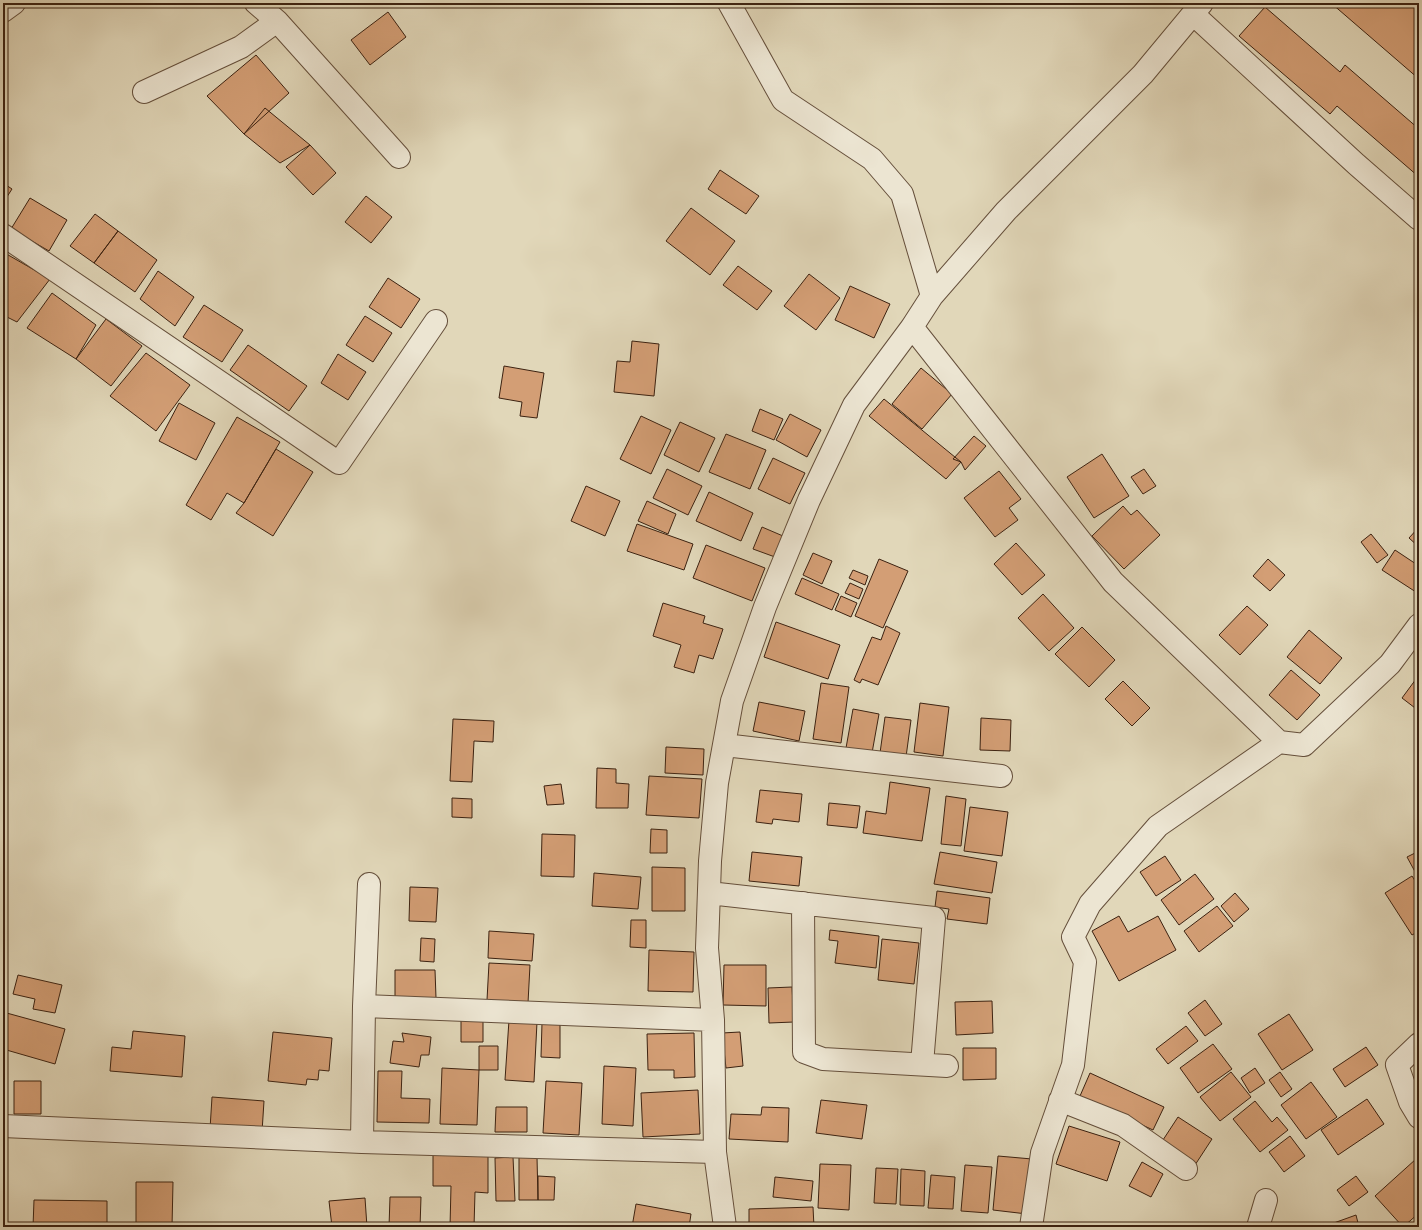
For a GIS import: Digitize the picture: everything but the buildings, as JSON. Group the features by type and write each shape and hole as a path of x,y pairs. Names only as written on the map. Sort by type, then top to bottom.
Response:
{"street":[{"path":"3,11 14,3"},
{"path":"256,3 277,21 399,157"},
{"path":"729,3 783,100 872,159 902,194 932,296"},
{"path":"725,1227 714,1152 713,1020 707,948 710,861 717,783 732,701 765,607 808,500 854,405 912,327 932,296 1006,211 1143,74 1197,8 1356,164 1419,218"},
{"path":"144,92 241,48 277,21"},
{"path":"3,234 339,463 436,321"},
{"path":"912,327 1113,582 1279,742 1304,746 1390,664 1419,625"},
{"path":"1031,1227 1042,1153 1073,1065 1085,962 1074,936 1090,904 1158,826 1279,742"},
{"path":"724,745 1001,776"},
{"path":"362,1142 368,884"},
{"path":"709,893 934,918 922,1064"},
{"path":"803,903 804,1052 823,1059 947,1066"},
{"path":"364,1006 713,1020"},
{"path":"1419,1044 1397,1065 1410,1102 1419,1117"},
{"path":"1060,1100 1123,1125 1186,1169"},
{"path":"3,1126 362,1142 714,1152"},
{"path":"1258,1227 1266,1200"}]}
